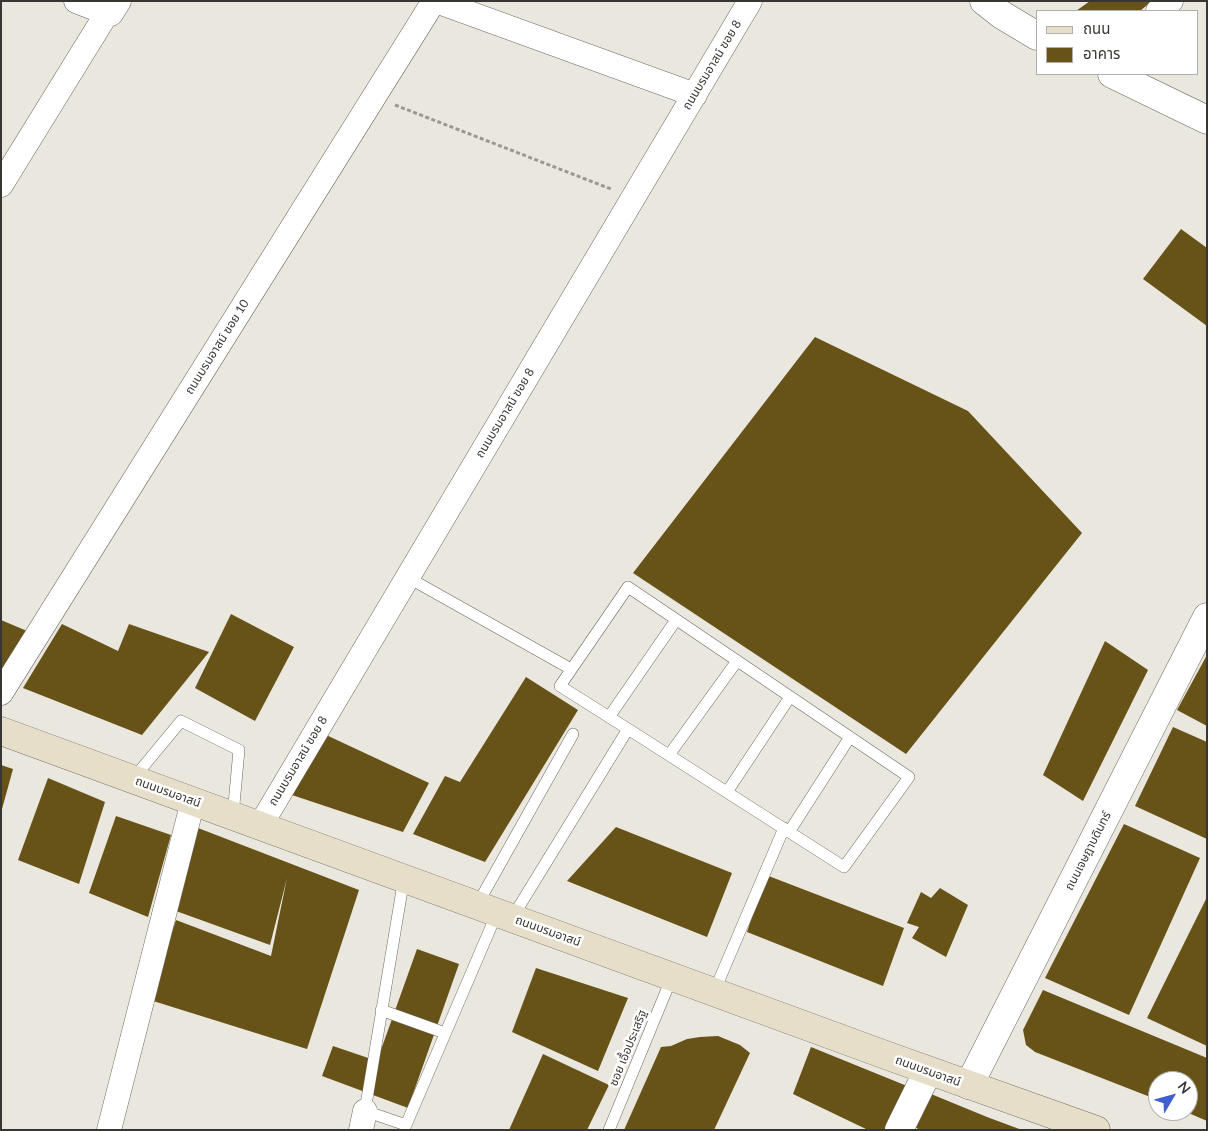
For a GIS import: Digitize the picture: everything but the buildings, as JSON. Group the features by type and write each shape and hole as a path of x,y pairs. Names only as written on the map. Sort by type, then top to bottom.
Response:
{"main road":[{"name":"ถนนบรมอาสน์","path":"1,731 1081,1127"}],"street":[{"path":"1,185 113,7 76,1"},
{"path":"435,1 695,95"},
{"name":"ถนนบรมอาสน์ ฃอย 10","path":"1,693 435,1"},
{"name":"ถนนบรมอาสน์ ฃอย 8","path":"260,826 750,1"},
{"path":"984,1 1002,15 1036,35"},
{"path":"1159,10 1170,1"},
{"path":"1114,75 1207,120"},
{"name":"ถนนเจษฎาบดินทร์","path":"969,1085 1207,617"},
{"path":"109,1130 194,801"},
{"path":"899,1130 928,1071"}],"lane":[{"path":"407,577 571,669"},
{"path":"628,587 909,777 844,866 560,686 571,669 628,587"},
{"path":"609,716 676,620"},
{"path":"670,755 737,661"},
{"path":"726,792 790,697"},
{"path":"132,779 181,721 239,750 233,816"},
{"path":"495,912 628,729"},
{"path":"404,878 363,1120 406,1125 495,912 573,734"},
{"path":"714,993 787,830 850,737"},
{"name":"ซอย เอื้อประเสริฐ","path":"609,1130 672,977"},
{"path":"382,1010 445,1033"}],"path":[{"path":"374,96 634,198"}]}
